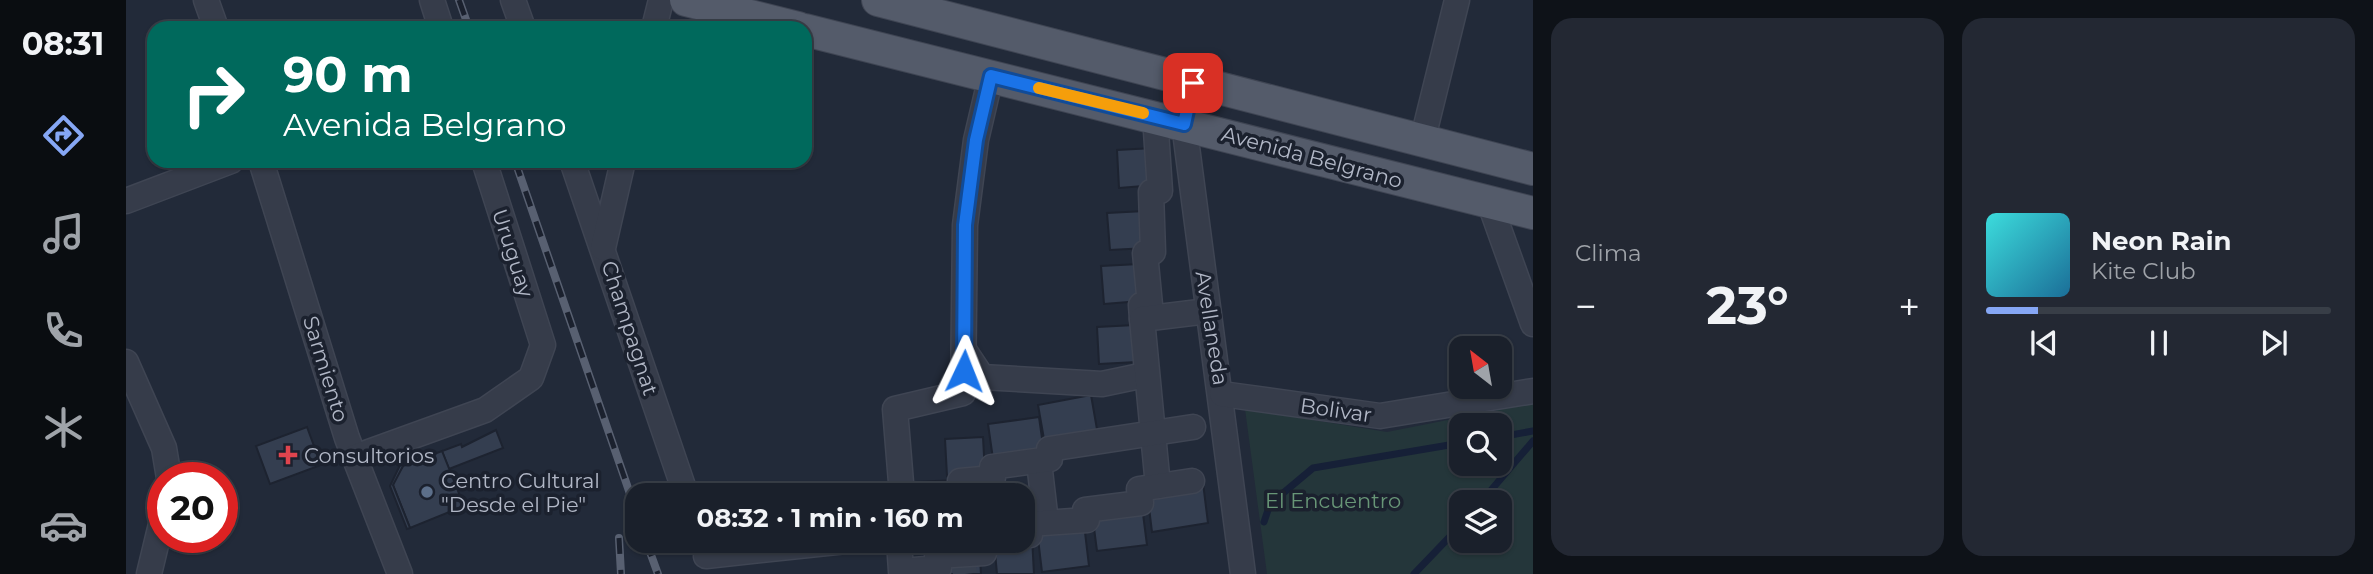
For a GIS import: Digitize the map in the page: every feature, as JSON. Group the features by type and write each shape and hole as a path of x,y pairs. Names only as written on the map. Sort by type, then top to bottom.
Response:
{"main road":[{"path":"686,0 770,21"},
{"name":"Avenida Belgrano","path":"878,0 952,8 1193,83 1533,169"},
{"name":"Avenida Belgrano","path":"812,32 1533,213"}],"street":[{"path":"206,0 214,21"},
{"path":"432,0 439,21"},
{"path":"513,0 520,21"},
{"path":"656,21 661,0"},
{"path":"1422,142 1457,0"},
{"path":"901,483 895,409 963,393 965,225 976,140 991,76"},
{"name":"Avellaneda","path":"1193,83 1170,120 1222,394 1208,425 1212,477 1243,574"},
{"path":"1158,486 1145,374 1141,305 1150,305 1145,253 1153,252 1151,192 1160,191 1170,120"},
{"path":"126,201 213,168"},
{"name":"Sarmiento","path":"263,168 355,457 400,574"},
{"name":"Uruguay","path":"355,457 485,410 531,378 543,345 486,168"},
{"name":"Champagnat","path":"574,168 682,483"},
{"path":"603,248 621,168"},
{"path":"1490,204 1533,324"},
{"path":"1142,319 1208,311"},
{"path":"964,350 982,377 1102,384 1145,374"},
{"path":"126,362 164,448 166,462"},
{"name":"Bolivar","path":"1222,394 1380,416 1533,391"},
{"path":"960,483 993,478 992,467 1051,459 1049,449 1208,425"},
{"path":"1039,462 1046,522"},
{"path":"1035,523 1087,520 1085,510 1141,503 1139,489 1212,477"},
{"path":"149,574 154,553"},
{"path":"707,557 742,553"},
{"path":"900,553 901,571 939,568 937,556 949,553"}],"green space":[{"name":"El Encuentro","path":"1533,403 1533,574 1267,574 1245,409 1387,432 1449,420 1449,476 1512,476 1512,413 1483,413"}],"building":[{"path":"1154,148 1156,185 1119,188 1117,150"},
{"path":"1145,211 1147,248 1110,250 1107,213"},
{"path":"1139,264 1141,301 1104,304 1101,266"},
{"path":"1135,325 1137,362 1099,364 1097,327"},
{"path":"1091,395 1098,435 1045,445 1038,405"},
{"path":"1039,417 1044,452 993,459 988,424"},
{"name":"Consultorios","path":"307,427 321,465 270,484 256,446"},
{"path":"496,430 503,448 449,469 442,451 461,444 462,447"},
{"path":"983,437 985,474 947,476 945,439"},
{"name":"Centro Cultural \"Desde el Pie\"","path":"442,451 464,506 410,528 393,485 394,479 403,466"},
{"path":"401,463 403,466 393,485 410,528 407,529 390,486"},
{"path":"954,480 954,483 917,483"},
{"path":"1203,483 1208,523 1152,532 1147,491"},
{"path":"1142,506 1147,545 1097,551 1092,513"},
{"path":"1084,524 1089,566 1042,572 1037,530"},
{"path":"995,553 1033,553 1034,574 997,574"},
{"path":"980,557 981,574 943,574 942,559"}],"waterway":[{"path":"1512,435 1533,431"},
{"path":"1491,490 1533,441"},
{"path":"1264,522 1270,504 1313,468 1449,445"},
{"path":"1414,574 1449,538"}],"tunnel":[{"path":"963,558 965,574"}],"railway":[{"path":"459,0 466,21"},
{"path":"517,168 626,483"},
{"path":"619,538 621,574"},
{"path":"650,553 658,574"}],"slow traffic":[{"path":"1039,88 1143,113"}],"place":[{"name":"Consultorios","path":"288,455"},
{"name":"Centro Cultural \"Desde el Pie\"","path":"427,492"}],"route":[{"path":"964,371 965,225 976,140 991,76 1184,124 1193,83"}]}
